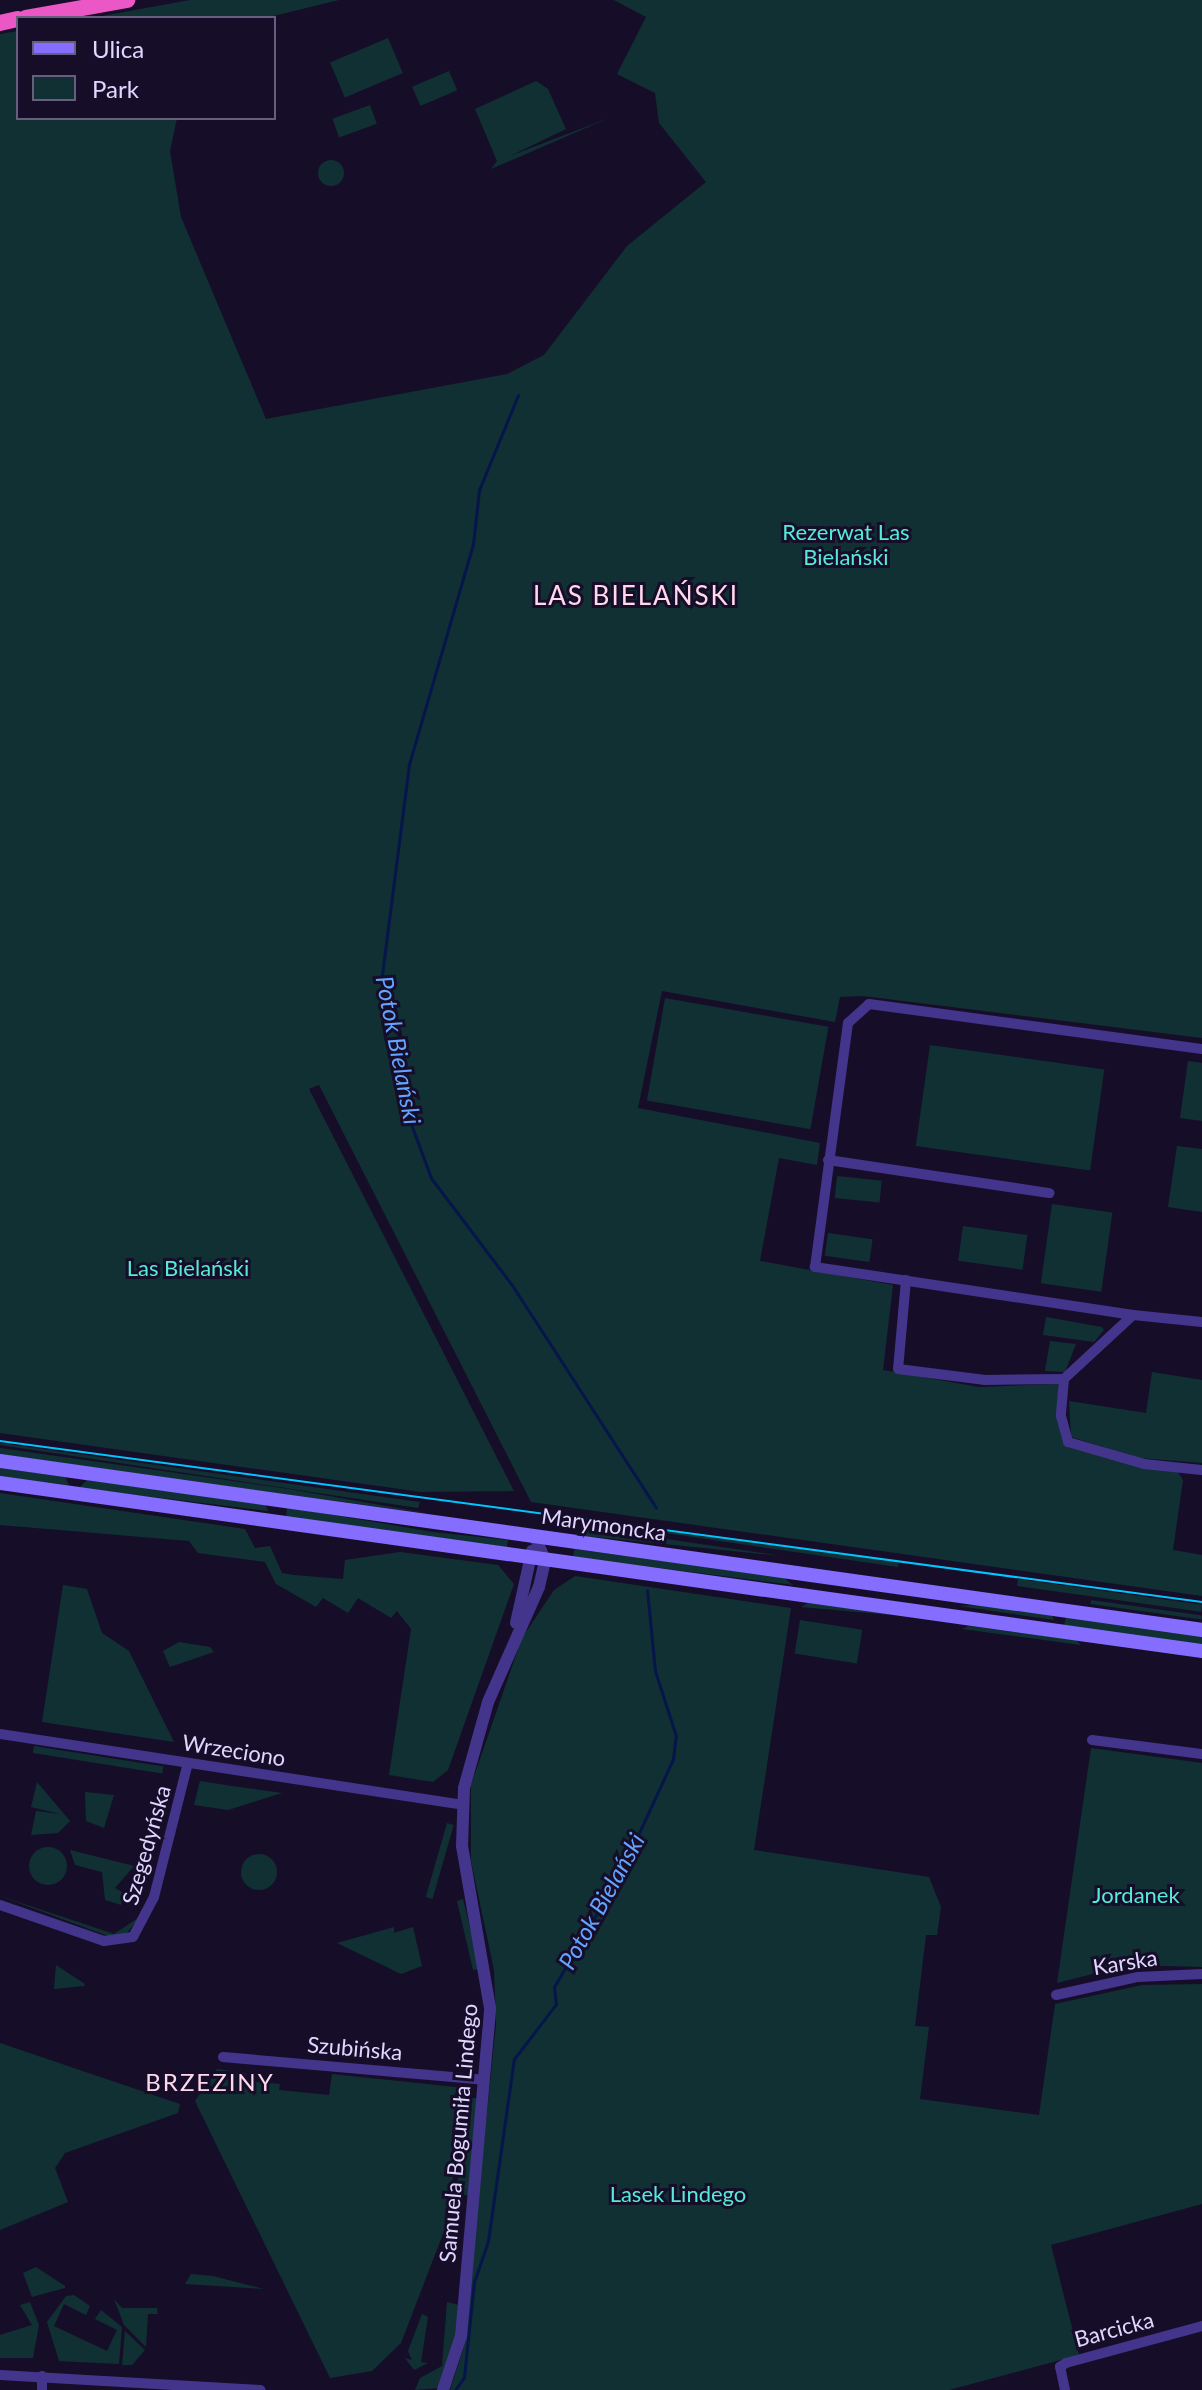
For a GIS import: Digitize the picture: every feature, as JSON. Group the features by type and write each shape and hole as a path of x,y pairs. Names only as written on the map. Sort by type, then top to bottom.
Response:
{"highway":[{"path":"37,16 127,0"}],"main road":[{"name":"Marymoncka","path":"0,1461 1202,1630"},
{"path":"73,1493 77,1472"},
{"name":"Marymoncka","path":"0,1483 1202,1651"},
{"path":"273,1521 276,1501"},
{"path":"907,1610 942,1594 959,1617"},
{"path":"1058,1631 1060,1610"}],"street":[{"path":"1202,1049 860,1006 848,1023 815,1267 1133,1315 1202,1322"},
{"path":"828,1160 1050,1193"},
{"path":"906,1280 898,1369 985,1380 1064,1379 1133,1315"},
{"path":"1064,1379 1068,1442 1144,1464 1202,1470"},
{"path":"535,1536 538,1558"},
{"name":"Samuela Bogumiła Lindego","path":"443,2390 461,2336 490,1991 463,1853 462,1805 474,1742 511,1645 538,1558"},
{"name":"Wrzeciono","path":"0,1734 462,1805"},
{"path":"1092,1740 1202,1754"},
{"name":"Szegedyńska","path":"0,1905 113,1943 140,1931 154,1897 188,1763"},
{"name":"Karska","path":"1056,1995 1138,1977 1202,1974"},
{"name":"Szubińska","path":"223,2057 484,2080"},
{"name":"Barcicka","path":"1065,2390 1060,2367 1066,2363 1202,2326"},
{"path":"0,2375 261,2390"},
{"path":"42,2376 42,2390"}],"green space":[{"path":"190,0 339,0 273,16 102,16"},
{"name":"Rezerwat Las Bielański","path":"614,0 1202,0 1202,1038 863,996 840,997 835,1022 662,991 638,1108 820,1143 817,1165 779,1158 760,1261 893,1285 883,1370 979,1387 1058,1384 1063,1443 1178,1472 1183,1480 1173,1550 1202,1555 1202,1596 531,1502 319,1085 309,1089 514,1491 421,1492 0,1433 0,34 16,31 16,120 177,120 170,151 181,217 266,419 507,374 544,355 627,246 706,182 659,123 655,93 617,74 646,17"},
{"path":"388,38 403,73 345,98 330,63"},
{"path":"449,71 457,90 420,106 412,87"},
{"path":"536,81 548,89 566,129 510,156 609,118 491,169 497,161 475,109"},
{"path":"370,105 377,124 339,137 332,119"},
{"path":"331,160 340,164 344,173 340,182 331,186 322,182 318,173 322,164"},
{"path":"665,998 828,1027 810,1129 647,1100"},
{"path":"930,1045 1104,1069 1090,1171 916,1146"},
{"path":"1188,1061 1202,1063 1202,1121 1180,1118"},
{"path":"1177,1146 1202,1149 1202,1212 1168,1207"},
{"path":"837,1176 882,1181 879,1203 835,1198"},
{"path":"1052,1204 1112,1212 1101,1292 1041,1283"},
{"path":"963,1226 1027,1235 1022,1270 958,1261"},
{"path":"828,1233 873,1239 869,1262 825,1256"},
{"path":"1046,1317 1102,1327 1104,1330 1094,1342 1043,1335"},
{"path":"1050,1341 1076,1344 1065,1372 1045,1371"},
{"path":"1152,1372 1202,1380 1202,1463 1140,1458 1071,1437 1069,1401 1146,1413"},
{"path":"0,1443 420,1502 418,1508"},
{"path":"0,1448 289,1489 432,1514 0,1456"},
{"path":"0,1468 65,1477 69,1485 0,1477"},
{"path":"87,1480 265,1504 268,1511 79,1488"},
{"path":"0,1493 245,1529 255,1548 270,1546 282,1573 294,1575 343,1579 345,1560 400,1552 498,1565 514,1584 448,1770 433,1782 389,1775 411,1629 397,1611 391,1618 358,1598 348,1613 323,1598 316,1607 276,1584 265,1562 198,1553 189,1541 0,1525"},
{"path":"287,1507 433,1532 508,1540 507,1547 286,1517"},
{"path":"576,1520 592,1521 899,1562 898,1567"},
{"path":"584,1527 782,1556 576,1535"},
{"path":"574,1549 783,1577 793,1585 573,1557"},
{"name":"Lasek Lindego","path":"575,1576 791,1608 754,1850 929,1877 941,1907 937,1935 926,1935 915,2026 929,2027 920,2099 1039,2115 1055,2004 1142,1985 1202,1984 1202,2204 1051,2245 1079,2355 949,2390 450,2390 463,2350 496,2024 494,1970 471,1861 471,1785 522,1638 554,1590"},
{"path":"1018,1579 1202,1605 1201,1612 1017,1586"},
{"path":"63,1585 87,1589 102,1633 129,1651 174,1742 42,1722"},
{"path":"1091,1600 1202,1616 1201,1620 1090,1604"},
{"path":"808,1603 883,1613 891,1615 801,1607"},
{"path":"977,1605 1052,1615 1054,1620 959,1606"},
{"path":"1066,1617 1202,1635 1202,1646 1064,1625"},
{"path":"800,1620 862,1630 857,1663 795,1654"},
{"path":"969,1626 1076,1640 1081,1645 962,1629"},
{"path":"179,1642 210,1647 214,1652 170,1667 163,1651"},
{"path":"34,1746 163,1766 162,1773 33,1753"},
{"name":"Jordanek","path":"1091,1748 1202,1763 1202,1967 1128,1965 1057,1983"},
{"path":"200,1781 282,1793 228,1810 194,1805"},
{"path":"37,1782 70,1821 58,1833 31,1835 36,1811 60,1814 31,1807"},
{"path":"85,1792 114,1795 104,1828 86,1821"},
{"path":"447,1823 454,1825 433,1899 426,1897"},
{"path":"48,1847 61,1853 67,1866 61,1879 48,1885 35,1879 29,1866 35,1853"},
{"path":"70,1850 134,1866 115,1888 124,1893 121,1905 105,1900 102,1872 75,1865"},
{"path":"259,1854 271,1860 277,1872 271,1884 259,1890 247,1884 241,1872 247,1860"},
{"path":"0,1896 114,1934 141,1916 126,1934 108,1936"},
{"path":"463,1899 479,1969 473,1970 457,1901"},
{"path":"394,1927 394,1933 413,1927 422,1966 401,1974 337,1943"},
{"path":"56,1965 85,1984 84,1986 54,1989"},
{"path":"0,2043 180,2104 178,2113 65,2153 55,2168 68,2202 0,2230"},
{"path":"217,2069 246,2073 245,2081 280,2084 279,2090 329,2095 332,2074 465,2088 446,2226 401,2343 372,2371 330,2378 195,2101"},
{"path":"472,2098 477,2098 468,2195 455,2195"},
{"path":"36,2267 65,2288 32,2297 23,2273"},
{"path":"191,2274 213,2276 264,2289 185,2284"},
{"path":"74,2295 90,2306 86,2315 64,2304 54,2326 107,2351 117,2330 95,2319 101,2310 122,2327 119,2364 59,2361 47,2322 66,2296"},
{"path":"114,2299 122,2308 157,2308 158,2314 148,2314 146,2347 124,2325"},
{"path":"30,2302 39,2325 33,2358 0,2358 0,2335 32,2325 20,2305"},
{"path":"447,2302 459,2305 453,2359 439,2388 415,2390 420,2378 442,2366"},
{"path":"422,2314 428,2317 421,2362 428,2363 414,2370 405,2358 412,2360 408,2351"},
{"path":"125,2331 145,2350 132,2365 122,2365"}],"waterway":[{"name":"Potok Bielański","path":"518,395 479,490 473,544 409,764 382,976 395,1009 408,1116 431,1178 512,1285 656,1508"},
{"name":"Potok Bielański","path":"455,2390 464,2377 474,2282 488,2241 514,2059 556,2004 554,1987 621,1872 673,1759 676,1736 655,1671 647,1590"}],"tram line":[{"path":"0,1441 1202,1602"}],"district":[{"name":"LAS BIELAŃSKI","path":"636,596"},
{"name":"BRZEZINY","path":"210,2082"}],"park label":[{"name":"Las Bielański","path":"188,1268"}]}
